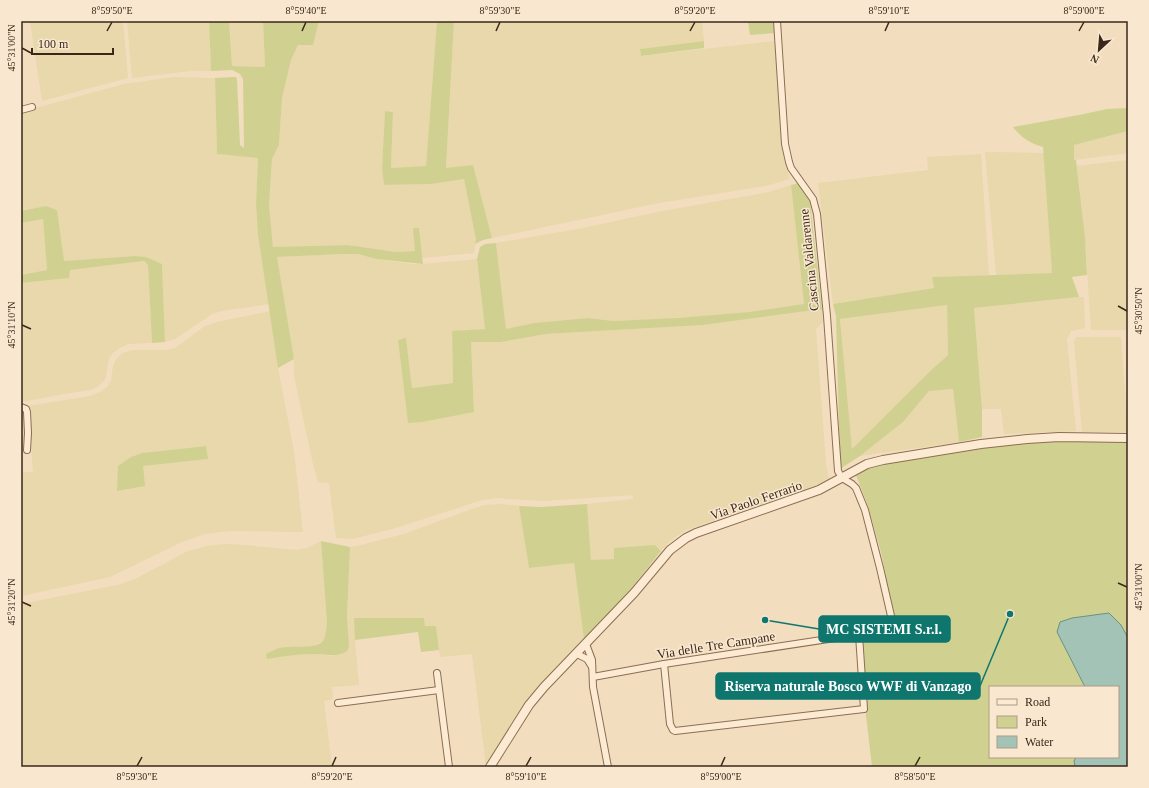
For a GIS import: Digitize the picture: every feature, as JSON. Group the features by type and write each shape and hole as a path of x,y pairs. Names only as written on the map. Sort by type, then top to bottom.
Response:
{"street":[{"name":"Cascina Valdarenne","path":"777,21 785,144 789,162 813,200 817,214 838,471 842,478"},
{"path":"21,110 32,107"},
{"path":"21,407 26,409 27,412 27,450"},
{"name":"Via Paolo Ferrario","path":"490,767 529,705 634,593 670,550 686,538 696,533 819,490 867,464 883,460 981,444 1059,437 1128,438"},
{"name":"Via delle Tre Campane","path":"593,677 664,664 893,630 894,628 864,510 856,488 842,478"},
{"path":"664,664 670,724 672,730 675,731 864,709 859,635"},
{"path":"586,644 591,655 593,687 608,767"},
{"path":"577,654 587,659 592,667"},
{"path":"437,673 449,767"},
{"path":"338,703 439,690"}],"shaded area":[{"path":"30,21 123,21 128,78 42,101"},
{"path":"127,21 209,21 211,71 191,71 132,78"},
{"path":"229,21 263,21 265,67 232,66"},
{"path":"319,21 437,21 426,167 391,168 393,112 385,111 382,168 384,185 432,184 464,179 476,240 474,253 422,258 419,228 414,228 416,251 396,252 348,245 273,247 269,205 272,159 279,145 282,98 291,60 298,45 313,44"},
{"path":"454,21 702,21 704,41 640,49 641,56 775,41 783,145 789,179 766,186 659,203 492,238 473,165 446,169"},
{"path":"174,77 215,78 217,154 258,157 256,203 258,235 270,304 222,311 212,314 175,339 165,342 162,264 134,256 63,261 57,210 46,206 21,211 21,112 124,84"},
{"path":"1128,131 1128,153 1074,160 1074,145"},
{"path":"985,152 1044,153 1052,273 996,275"},
{"path":"981,154 989,275 932,277 934,288 833,304 818,183 928,170 927,157"},
{"path":"1128,160 1128,330 1091,330 1085,237 1077,166"},
{"path":"791,185 804,304 749,312 672,319 613,321 588,318 534,323 506,329 496,243 578,229 662,211 769,192"},
{"path":"43,218 47,270 21,275 21,223"},
{"path":"358,254 376,259 412,264 477,259 485,329 452,332 453,383 412,388 406,339 398,340 408,423 474,411 471,342 501,342 546,334 703,325 822,309 823,322 816,329 826,464 829,479 803,491 688,529 668,543 661,551 655,545 614,559 591,561 587,504 633,499 633,495 543,501 496,498 482,500 396,528 353,539 336,538 329,483 318,482 294,376 294,359 277,257"},
{"path":"144,261 148,265 152,343 128,344 113,353 109,358 106,377 97,387 90,390 21,402 21,283 69,278 69,270"},
{"path":"1084,297 1085,328 1071,331 1067,339 1076,431 1004,434 1001,409 982,409 974,308"},
{"path":"947,305 948,355 928,373 852,450 840,319"},
{"path":"271,311 278,368 294,451 303,532 230,531 204,534 180,543 110,577 21,596 21,472 33,472 28,406 90,396 100,392 107,387 111,381 113,366 116,359 123,353 133,350 167,350 175,348 205,326 217,322","holes":["206,446 207,459 143,466 131,457 142,453"]},
{"path":"1077,337 1121,337 1128,432 1082,432 1074,341"},
{"path":"953,389 959,442 860,456 903,422 929,391"},
{"path":"23,410 27,436 23,449 21,449 21,411"},
{"path":"500,504 519,506 529,568 574,563 584,640 533,694 486,767 472,654 440,657 436,626 425,626 424,618 355,637 359,685 332,687 333,699 324,701 332,767 21,767 21,604 122,584 137,578 188,551 207,546 225,544 296,550 307,548 321,541 327,623 326,634 323,641 317,645 267,659 292,654 318,654 332,656 347,626 350,547 404,534 485,505"}],"green space":[{"path":"209,21 229,21 232,66 265,67 263,21 319,21 313,45 298,45 291,60 282,98 279,145 272,159 269,205 273,247 348,245 396,252 415,251 413,228 419,228 423,264 376,259 358,254 277,257 294,359 278,368 258,235 256,203 258,158 217,154 215,78 236,77 240,145 244,148 243,79 240,74 232,70 211,71"},
{"path":"437,21 454,21 446,168 473,165 492,238 475,244 476,240 464,179 432,184 384,185 382,168 385,111 393,112 391,168 426,166"},
{"path":"748,21 773,21 775,33 750,35"},
{"path":"704,41 704,48 641,56 640,49"},
{"path":"1128,108 1128,131 1074,145 1074,160 1076,160 1085,237 1087,275 1072,277 1079,297 974,308 982,409 982,437 959,442 953,389 929,391 903,422 860,456 840,469 836,316 833,304 934,288 932,277 1052,273 1043,147 1026,140 1013,127 1107,109","holes":["947,305 948,355 928,373 852,449 840,319"]},
{"path":"800,183 810,201 822,309 703,325 546,334 501,342 471,342 474,412 422,422 408,423 398,340 406,338 412,388 453,383 452,331 485,329 477,259 480,247 485,244 496,243 506,329 534,323 588,318 613,321 678,318 749,312 804,304 791,185"},
{"path":"46,206 57,210 64,261 134,256 146,257 162,264 165,342 152,343 148,265 144,261 70,270 69,278 21,283 21,275 47,270 43,219 21,223 21,211"},
{"path":"1128,437 1128,767 872,767 864,698 860,635 896,631 882,556 868,506 854,470 983,444"},
{"path":"206,446 208,459 143,466 145,486 117,491 118,466 131,457 142,453"},
{"path":"587,504 591,560 614,559 614,548 655,545 661,551 625,596 584,640 574,563 529,568 519,506 541,507"},
{"path":"321,541 350,547 347,618 348,650 344,653 336,655 303,654 267,659 266,654 276,649 320,644 324,639 327,623"},
{"path":"354,618 424,618 425,626 436,626 439,650 421,652 418,632 355,640"}],"water":[{"path":"1109,613 1121,625 1128,638 1128,767 1075,767 1074,761 1076,758 1119,758 1119,686 1084,686 1057,632 1060,622 1072,618"}],"place":[{"name":"Riserva naturale Bosco WWF di Vanzago","path":"1010,614"},
{"name":"MC SISTEMI S.r.l.","path":"765,620"}]}
